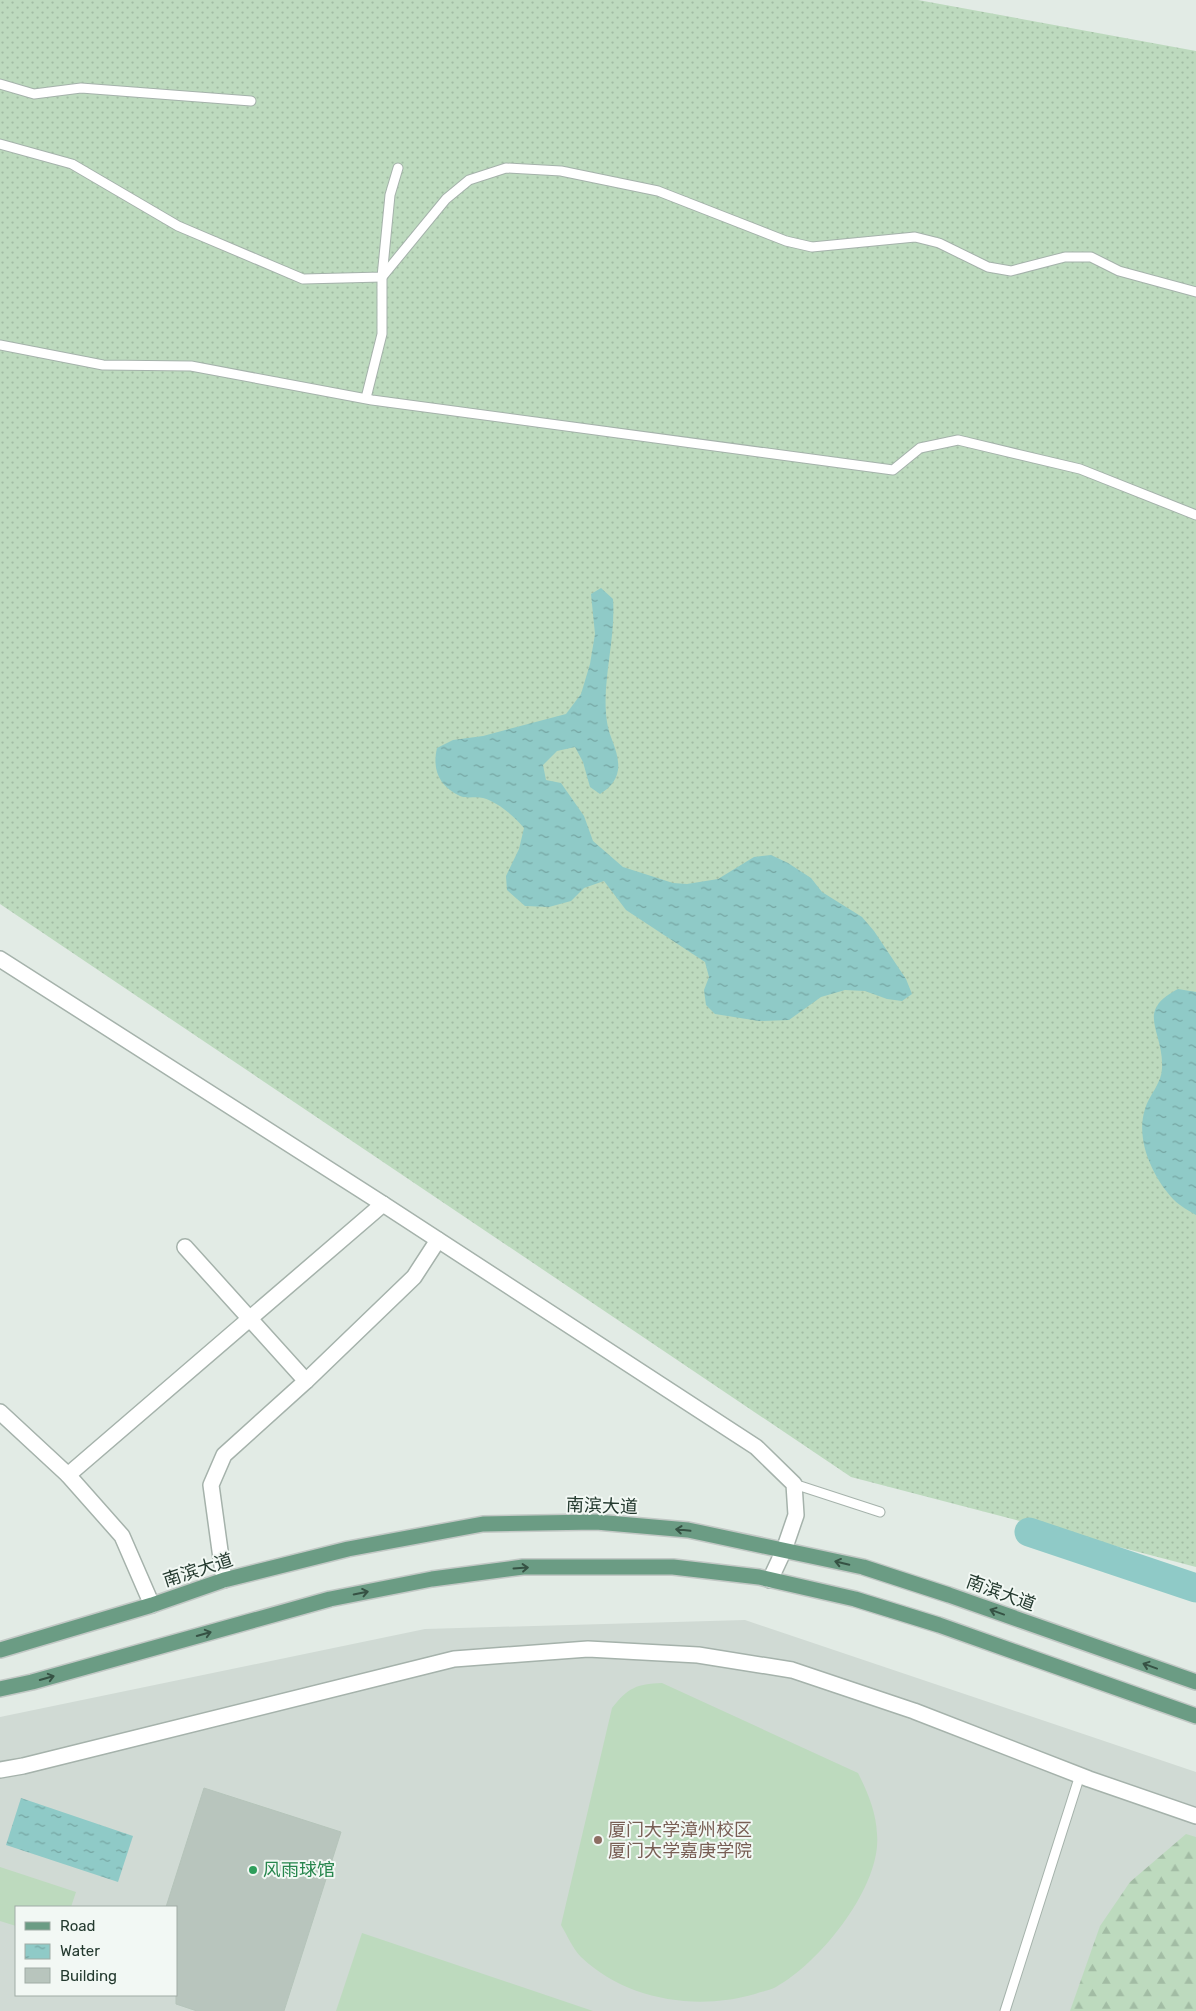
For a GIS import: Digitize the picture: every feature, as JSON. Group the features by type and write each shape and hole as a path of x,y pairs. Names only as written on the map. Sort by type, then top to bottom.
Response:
{"main road":[{"name":"南滨大道","path":"0,1650 152,1605 224,1580 348,1549 483,1524 596,1522 688,1530 863,1567 949,1595 1196,1682"},
{"path":"0,1689 32,1682 330,1599 432,1579 523,1567 672,1568 770,1580 854,1599 920,1619 1196,1716"}],"street":[{"path":"0,960 383,1204 756,1447 794,1484 796,1515 784,1550 770,1580"},
{"path":"68,1475 383,1204"},
{"path":"224,1580 211,1485 224,1455 306,1381 414,1277 438,1240"},
{"path":"185,1247 306,1381"},
{"path":"0,1412 68,1475 122,1536 152,1605"},
{"path":"0,1770 23,1766 454,1659 588,1649 698,1655 792,1670 914,1711 1080,1775 1196,1816"}],"lane":[{"path":"0,84 34,94 80,88 251,101"},
{"path":"0,144 72,164 178,226 303,279 382,277 446,199 469,180 506,168 561,171 658,191 786,241 812,247 916,237 939,243 988,267 1011,271 1066,257 1091,257 1119,271 1196,292"},
{"path":"366,398 382,334 382,277 390,195 398,168"},
{"path":"0,345 102,365 191,366 366,398 894,470 920,448 958,440 1080,468 1196,516"},
{"path":"794,1484 880,1512"},
{"path":"1006,2011 1080,1775"}],"shaded area":[{"name":"厦门大学漳州校区 厦门大学嘉庚学院","path":"745,1620 1196,1772 1196,2011 0,2011 0,1717 425,1629"}],"green space":[{"path":"0,0 918,0 1196,51 1196,1567 851,1477 0,904"},
{"path":"662,1683 858,1773 871,1803 877,1834 876,1855 870,1876 859,1899 829,1942 793,1976 771,1989 732,1999 709,2001 663,1998 640,1992 599,1972 581,1957 561,1925 612,1708 633,1688"},
{"path":"1186,1834 1196,1837 1196,2011 1070,2011 1100,1926 1130,1882"},
{"path":"0,1867 76,1892 71,1906 15,1906 15,1926 0,1921"},
{"path":"362,1933 593,2011 336,2011"}],"water":[{"path":"601,588 613,599 606,707 608,728 618,763 616,778 600,794 590,787 583,762 575,747 557,751 543,765 546,780 561,783 584,816 593,841 623,867 673,883 687,884 718,879 754,857 771,855 788,863 811,878 822,892 862,917 874,931 906,979 912,994 902,1001 887,999 865,991 845,990 821,997 789,1020 759,1021 715,1014 706,1005 704,990 709,977 705,962 626,910 604,881 584,888 571,901 549,907 525,906 507,890 506,876 519,849 524,828 500,806 489,800 480,797 460,796 447,787 442,782 437,770 437,748 453,740 483,736 566,714 581,694 590,664 595,634 591,594"},
{"path":"1178,989 1196,992 1196,1215 1174,1200 1159,1181 1148,1158 1142,1133 1145,1109 1158,1084 1162,1068 1154,1014 1157,1006 1165,997"},
{"path":"21,1798 133,1836 118,1882 6,1845"}],"building":[{"name":"风雨球馆","path":"204,1788 341,1832 284,2011 197,2011 176,2004 176,1996 178,1996 178,1906 166,1906"}],"waterway":[{"path":"1029,1532 1196,1588"}],"place":[{"name":"厦门大学漳州校区 厦门大学嘉庚学院","path":"598,1840"},
{"name":"风雨球馆","path":"253,1870"}]}
